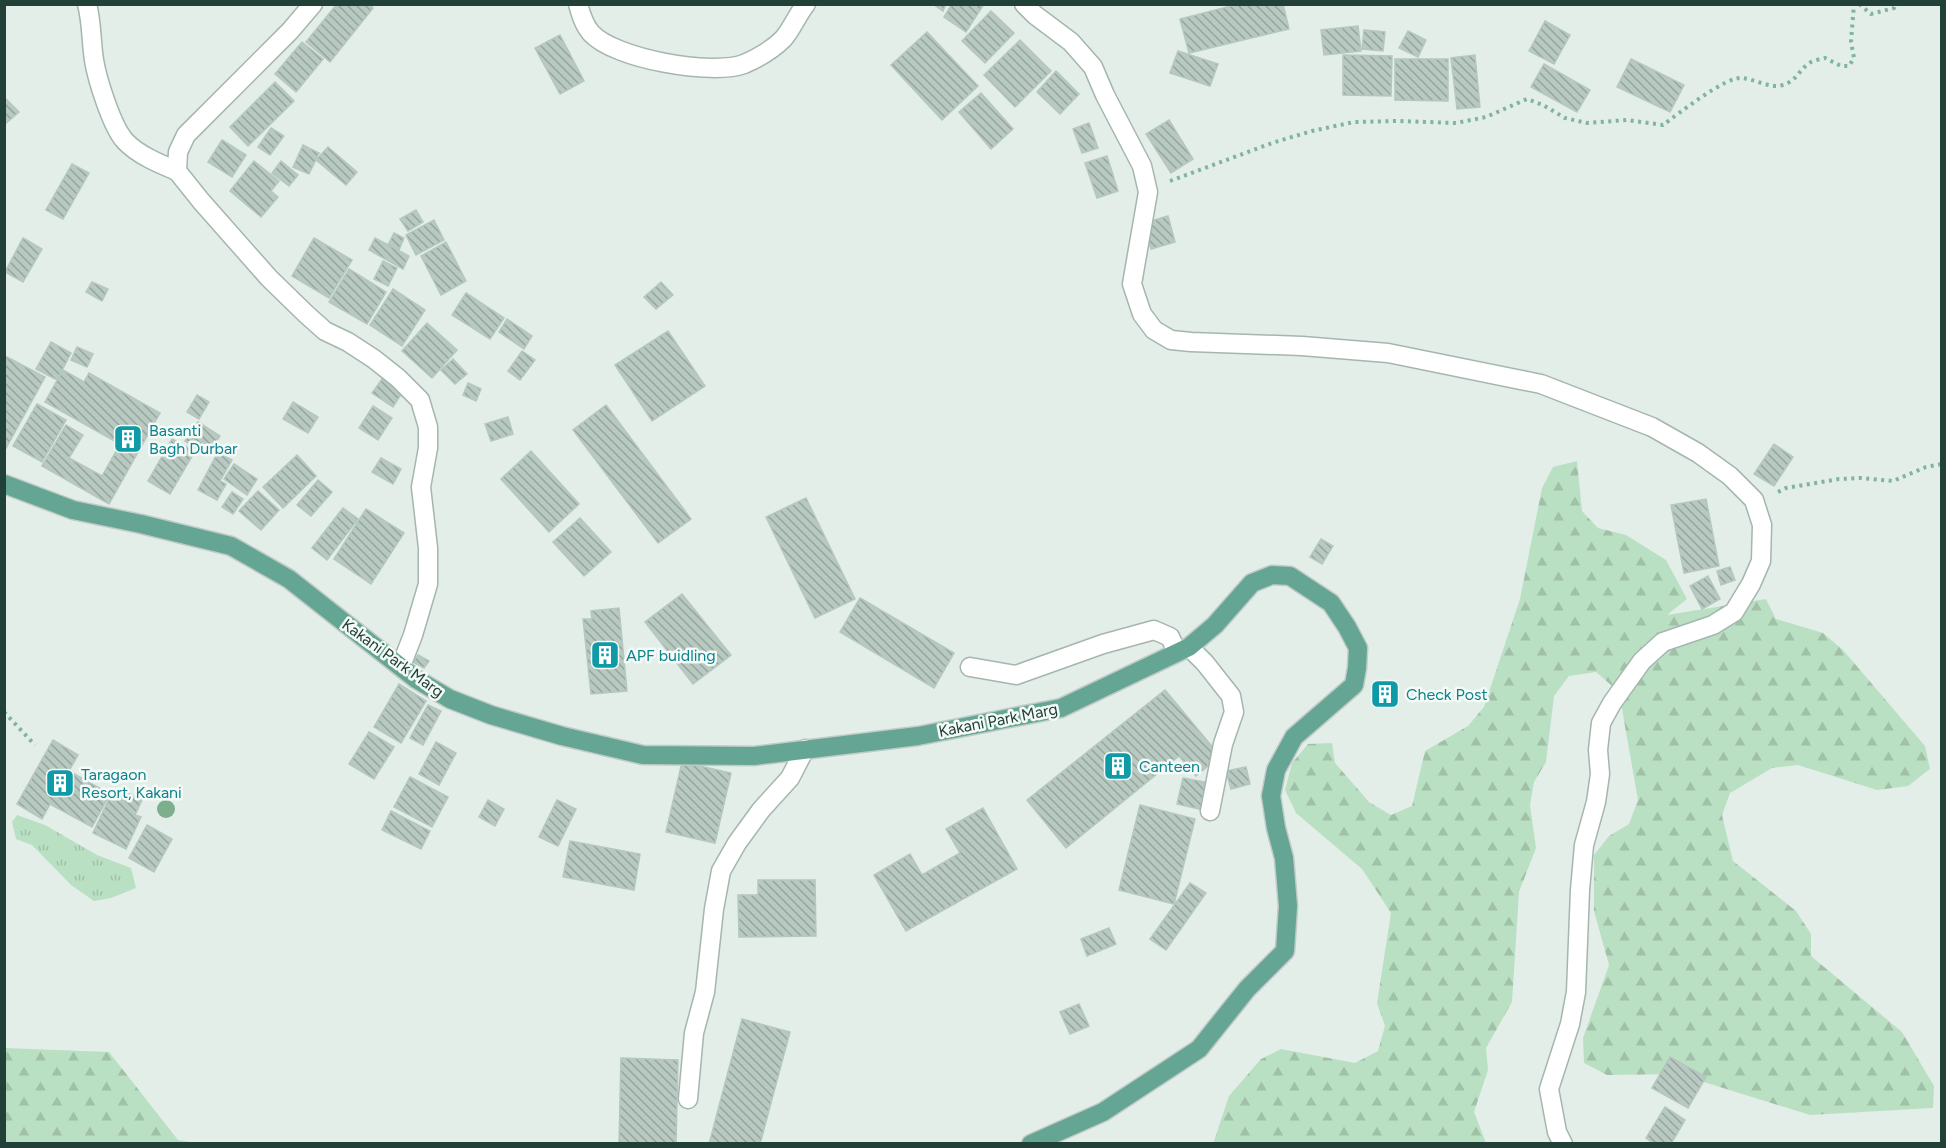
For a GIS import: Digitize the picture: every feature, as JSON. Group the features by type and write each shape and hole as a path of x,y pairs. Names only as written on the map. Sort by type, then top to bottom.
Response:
{"main road":[{"name":"Kakani Park Marg","path":"4,484 73,510 231,546 289,579 416,679 450,699 491,715 562,736 643,755 754,756 918,736 1061,708 1183,649 1215,625 1252,582 1272,575 1290,576 1331,603 1358,648 1358,668 1354,685 1294,737 1276,770 1271,796 1284,858 1288,906 1285,951 1247,989 1199,1049 1103,1112 1031,1143"}],"street":[{"path":"87,4 94,60 115,127 125,142 158,164 177,171 269,278 306,314 325,331 348,342 374,359 420,400 428,427 428,448 421,487 428,548 428,584 401,666"},
{"path":"177,171 178,152 186,135 313,4"},
{"path":"578,4 582,18 592,34 604,42 624,52 702,68 732,67 762,55 784,38 806,4"},
{"path":"1024,4 1071,42 1093,68 1142,166 1148,192 1132,284 1142,314 1154,330 1171,340 1302,346 1388,353 1541,384 1652,427 1698,453 1730,476 1754,500 1762,525 1761,561 1751,584 1734,612 1713,625 1663,642 1642,661 1612,703 1601,723 1598,793 1584,845 1576,992 1570,1024 1549,1089 1557,1132 1563,1143"},
{"path":"970,667 1016,675 1102,644 1154,630 1170,637 1183,649 1205,663 1231,696 1234,712 1223,744 1210,811"},
{"path":"688,1099 694,1033 705,992 714,909 721,871 737,843 761,810 790,778 805,749"}],"path":[{"path":"1148,192 1201,168 1312,131 1354,122 1456,123 1486,117 1527,99 1565,118 1587,123 1627,120 1663,125 1707,92 1732,78 1780,87 1794,81 1810,62 1825,58 1841,66 1849,66 1854,58 1851,42 1854,4"},
{"path":"1859,4 1871,14 1894,8 1896,4"},
{"path":"1754,500 1786,488 1839,479 1861,478 1893,481 1926,467 1941,464"},
{"path":"4,712 35,745"}],"green space":[{"path":"1577,461 1582,511 1598,528 1626,535 1666,560 1687,599 1667,615 1766,599 1776,619 1823,633 1843,650 1925,746 1930,769 1908,786 1877,790 1798,765 1772,768 1730,793 1722,815 1733,861 1796,911 1811,934 1811,956 1902,1032 1934,1086 1933,1108 1810,1115 1678,1074 1607,1075 1584,1063 1583,1038 1609,965 1594,911 1594,855 1609,836 1629,824 1638,800 1619,692 1596,672 1569,676 1554,696 1546,762 1534,782 1530,805 1536,848 1519,892 1512,1002 1486,1048 1488,1070 1474,1112 1486,1143 1213,1144 1229,1096 1261,1059 1281,1049 1355,1063 1378,1051 1385,1026 1377,1003 1391,913 1362,869 1296,813 1285,790 1292,763 1308,744 1332,743 1335,763 1369,802 1391,815 1412,806 1425,751 1468,726 1484,707 1520,599 1542,488 1553,467"},
{"path":"17,815 45,825 97,855 131,868 136,888 111,898 94,901 71,885 32,845 16,839 12,822"},
{"path":"5,1048 109,1052 178,1140 197,1143 5,1143"}],"building":[{"path":"337,4 369,4 373,8 330,62 306,42"},
{"path":"933,4 946,4 943,11"},
{"path":"952,4 984,4 966,32 944,17"},
{"path":"1239,4 1283,4 1289,29 1189,53 1180,19"},
{"path":"991,11 1014,33 985,63 962,41"},
{"path":"1545,21 1570,35 1554,64 1529,51"},
{"path":"1358,26 1361,51 1324,55 1321,30"},
{"path":"1364,30 1385,32 1383,51 1362,49"},
{"path":"1408,31 1426,40 1418,57 1399,48"},
{"path":"927,32 978,86 942,120 891,65"},
{"path":"560,35 584,81 560,94 535,48"},
{"path":"1020,40 1051,71 1015,107 984,75"},
{"path":"302,42 323,59 296,92 275,74"},
{"path":"1178,51 1218,64 1210,86 1170,73"},
{"path":"1343,55 1392,56 1391,96 1343,95"},
{"path":"1475,55 1480,107 1457,109 1451,58"},
{"path":"1395,59 1448,59 1448,101 1395,100"},
{"path":"1631,59 1684,85 1670,112 1617,87"},
{"path":"1544,64 1590,90 1577,112 1531,87"},
{"path":"1056,71 1079,94 1060,114 1037,92"},
{"path":"275,82 294,101 248,146 230,127"},
{"path":"981,93 1013,129 991,149 959,112"},
{"path":"4,97 19,112 4,125"},
{"path":"1169,120 1193,159 1171,173 1146,134"},
{"path":"1089,123 1098,148 1082,153 1073,129"},
{"path":"271,128 284,136 270,155 258,147"},
{"path":"222,140 246,155 232,177 208,162"},
{"path":"303,145 319,153 309,174 293,167"},
{"path":"328,147 357,172 346,185 316,160"},
{"path":"1107,156 1118,191 1097,198 1085,163"},
{"path":"254,161 279,181 271,191 278,197 261,217 230,191"},
{"path":"281,161 298,175 289,186 272,173"},
{"path":"72,164 89,173 63,219 46,210"},
{"path":"416,210 423,222 408,231 400,219"},
{"path":"1168,216 1175,242 1151,249 1144,223"},
{"path":"434,220 444,240 416,255 406,235"},
{"path":"394,233 404,238 399,250 388,245"},
{"path":"23,238 42,249 23,282 5,272"},
{"path":"314,238 352,260 329,298 292,276"},
{"path":"375,238 409,256 403,269 369,250"},
{"path":"446,242 466,281 441,295 421,256"},
{"path":"383,261 397,268 388,286 374,279"},
{"path":"349,269 386,292 367,324 329,302"},
{"path":"92,282 108,289 102,301 86,292"},
{"path":"661,282 673,295 656,309 644,297"},
{"path":"393,289 425,310 402,346 370,325"},
{"path":"466,293 504,318 490,339 452,315"},
{"path":"507,319 532,336 524,349 499,332"},
{"path":"427,323 457,350 432,378 402,351"},
{"path":"668,331 705,386 652,421 615,365"},
{"path":"51,342 71,353 57,380 36,369"},
{"path":"77,347 93,354 87,367 71,360"},
{"path":"522,351 535,360 520,380 508,371"},
{"path":"5,356 45,377 4,452 4,358"},
{"path":"453,359 467,374 455,384 441,370"},
{"name":"Basanti Bagh Durbar","path":"63,370 84,382 89,373 160,413 109,504 42,466 66,425 83,435 69,458 102,476 120,444 45,402"},
{"path":"382,379 402,393 393,407 372,393"},
{"path":"468,383 481,389 476,401 463,395"},
{"path":"197,395 209,402 199,419 187,412"},
{"path":"293,402 318,417 308,433 283,419"},
{"path":"37,404 66,420 42,462 13,446"},
{"path":"606,405 691,519 658,543 573,430"},
{"path":"373,406 392,418 378,440 359,428"},
{"path":"508,417 513,434 491,441 485,424"},
{"path":"198,422 220,436 207,455 185,441"},
{"path":"172,439 195,451 170,494 148,481"},
{"path":"1774,444 1793,457 1774,486 1754,474"},
{"path":"531,451 579,504 549,532 501,479"},
{"path":"218,452 232,460 220,481 226,484 217,500 198,490"},
{"path":"297,455 316,476 283,508 263,487"},
{"path":"381,458 401,469 393,484 372,472"},
{"path":"234,464 257,479 247,495 224,479"},
{"path":"318,480 332,492 311,516 297,505"},
{"path":"258,491 279,510 261,530 239,511"},
{"path":"232,492 243,499 233,514 222,507"},
{"path":"806,498 855,599 815,618 766,517"},
{"path":"1706,499 1719,566 1684,573 1671,505"},
{"path":"343,508 358,519 327,560 312,548"},
{"path":"366,509 404,533 371,584 334,559"},
{"path":"580,518 611,552 584,576 553,542"},
{"path":"1321,539 1333,546 1322,564 1310,557"},
{"path":"1730,567 1735,580 1721,585 1717,571"},
{"path":"1708,576 1720,599 1702,609 1690,586"},
{"path":"682,594 731,655 693,684 645,622"},
{"path":"860,598 954,653 934,688 840,632"},
{"name":"APF buidling","path":"619,608 627,691 591,694 583,619 592,619 591,611"},
{"path":"418,655 429,661 424,668 413,662"},
{"path":"399,684 426,701 401,743 374,727"},
{"name":"Check Post","path":"1382,685 1393,691 1387,704 1376,697"},
{"name":"Canteen","path":"1165,690 1220,756 1196,776 1179,756 1066,848 1027,800"},
{"path":"428,705 441,711 423,745 410,738"},
{"path":"369,732 394,747 374,779 349,764"},
{"name":"Taragaon Resort, Kakani","path":"53,740 78,755 69,771 110,794 92,827 50,804 42,819 17,804"},
{"path":"436,742 456,753 439,785 419,774"},
{"path":"682,762 731,773 715,843 666,832"},
{"path":"1246,767 1250,784 1231,789 1226,771"},
{"path":"410,777 448,797 432,827 394,807"},
{"path":"1183,778 1210,783 1204,810 1177,804"},
{"path":"121,790 142,800 135,815 141,817 126,849 93,833 109,799 116,802"},
{"path":"488,800 504,809 495,826 479,817"},
{"path":"557,800 576,809 558,846 539,837"},
{"path":"1140,805 1195,819 1174,904 1119,890"},
{"path":"983,808 1017,869 906,931 874,875 910,854 922,875 960,853 946,829"},
{"path":"391,811 430,831 421,849 382,830"},
{"path":"147,825 172,839 154,872 129,858"},
{"path":"570,841 640,854 634,890 563,877"},
{"path":"758,880 815,880 816,936 739,937 738,895 758,895"},
{"path":"1190,883 1206,893 1166,950 1150,939"},
{"path":"1109,928 1116,944 1087,956 1081,939"},
{"path":"1079,1004 1089,1026 1070,1034 1060,1012"},
{"path":"742,1019 790,1032 760,1144 709,1144"},
{"path":"1670,1057 1706,1077 1688,1108 1652,1088"},
{"path":"621,1058 678,1060 676,1144 619,1144"},
{"path":"1665,1107 1685,1120 1671,1144 1654,1144 1646,1138"}],"place":[{"name":"Basanti Bagh Durbar","path":"128,439"},
{"name":"APF buidling","path":"605,655"},
{"name":"Check Post","path":"1385,694"},
{"name":"Canteen","path":"1118,766"},
{"name":"Taragaon Resort, Kakani","path":"60,783"}]}
